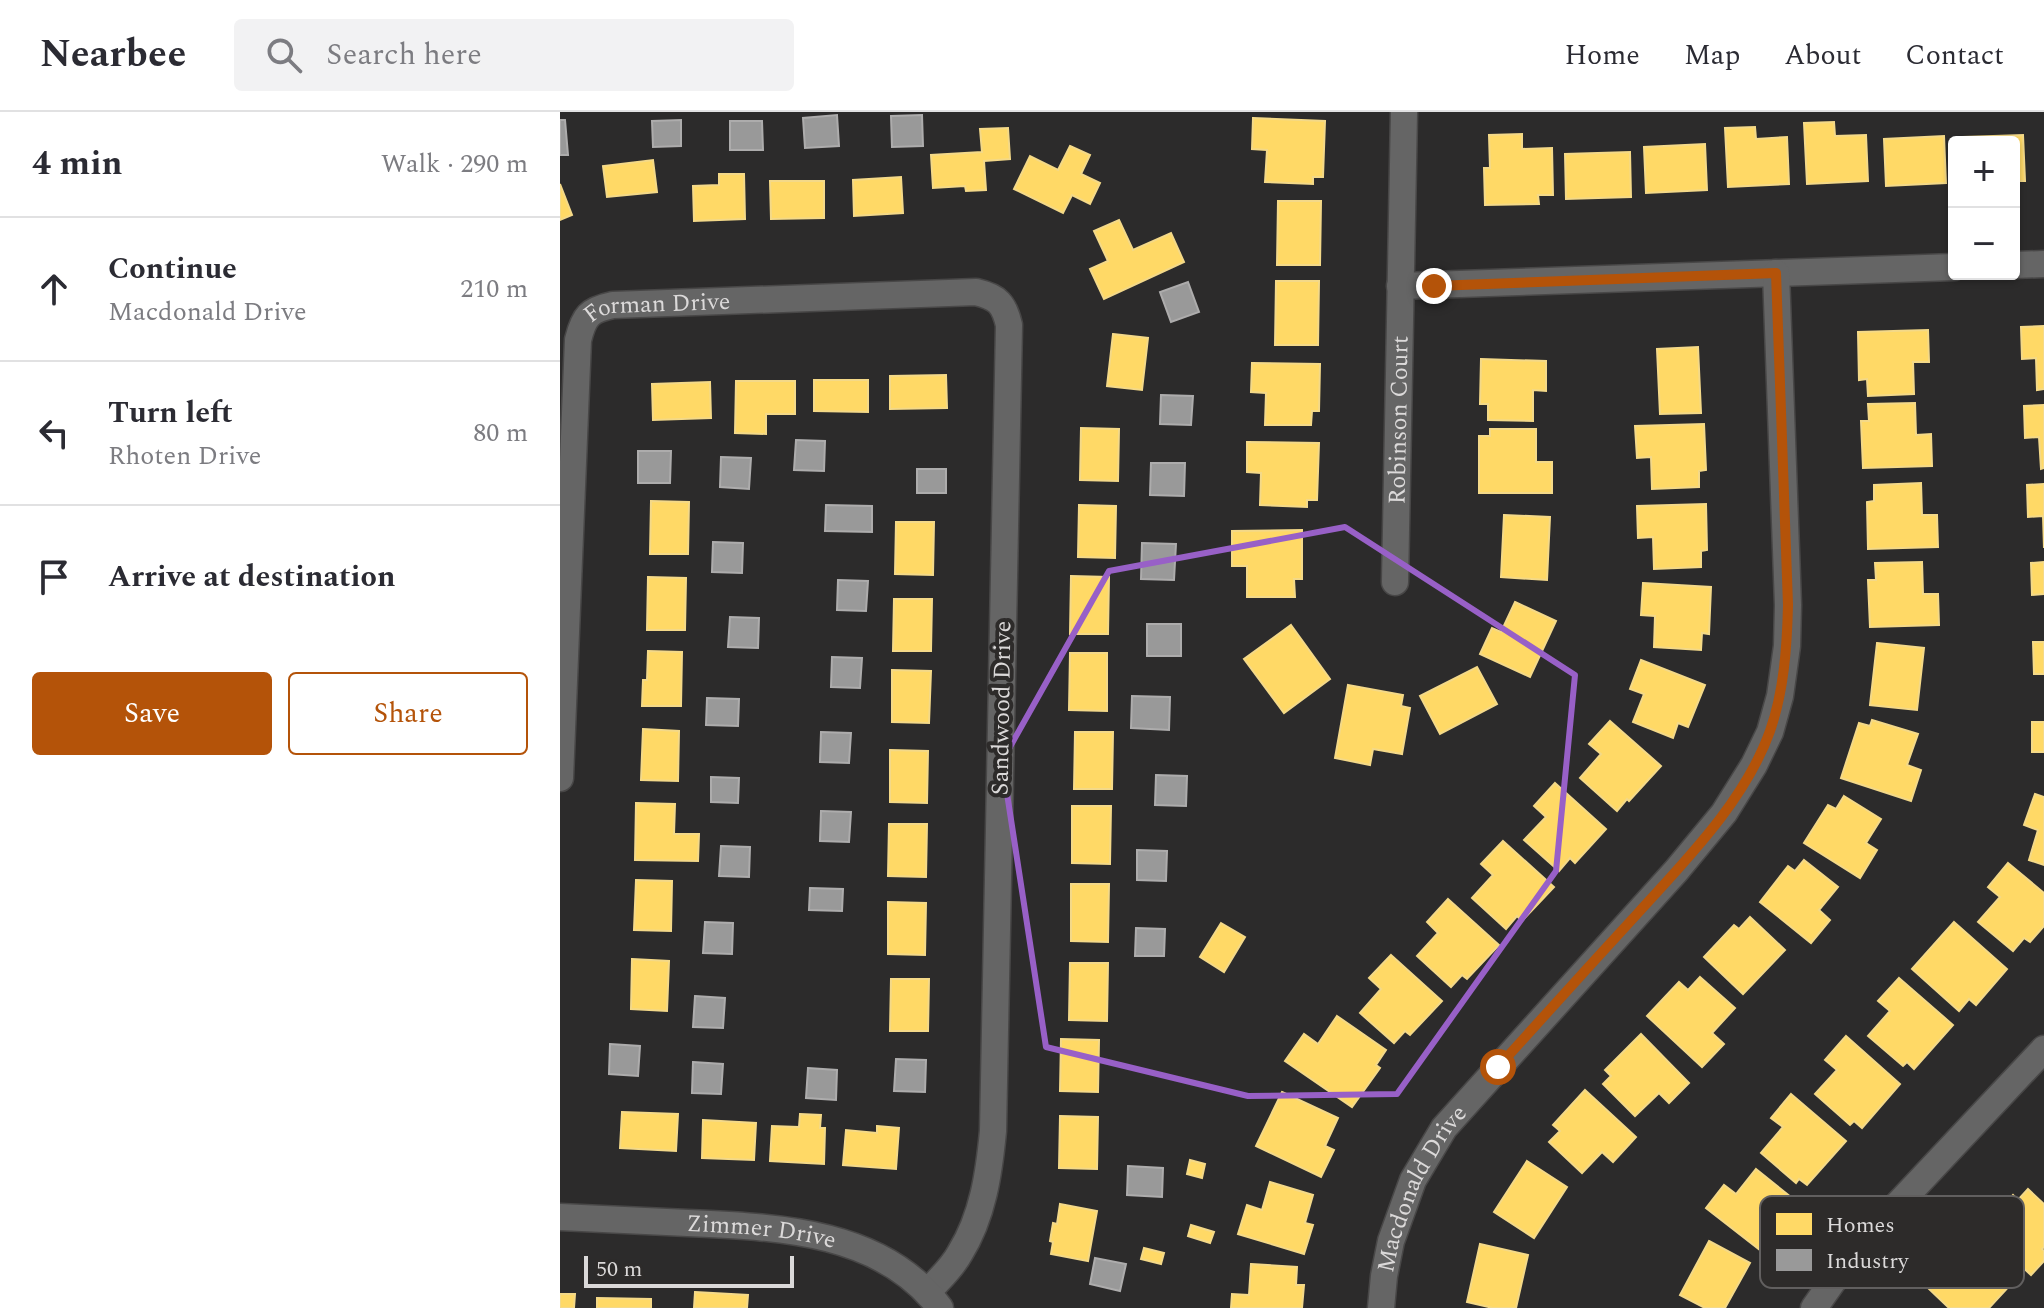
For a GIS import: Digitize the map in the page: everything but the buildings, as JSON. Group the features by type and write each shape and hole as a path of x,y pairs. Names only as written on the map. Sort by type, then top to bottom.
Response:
{"street":[{"name":"Robinson Court","path":"1395,582 1404,112"},
{"path":"2020,265 2044,264"},
{"path":"1400,286 1948,267"},
{"name":"Macdonald Drive","path":"1381,1308 1391,1241 1413,1180 1444,1128 1676,871 1724,813 1770,732 1780,696 1787,646 1788,605 1776,273"},
{"name":"Sandwood Drive","path":"809,298 976,292 998,301 1005,310 1009,325 993,1131 984,1194 972,1230 934,1300"},
{"name":"Forman Drive","path":"560,778 581,327 588,315 599,308 613,305 809,298"},
{"path":"1906,1196 2044,1049"},
{"name":"Zimmer Drive","path":"560,1217 805,1232 857,1248 907,1275 934,1300"},
{"path":"1814,1308 1828,1288"}],"highlighted area":[{"path":"1345,527 1575,675 1556,871 1397,1094 1248,1096 1046,1047 1002,761 1109,571"}],"route":[{"path":"1434,286 1776,273 1788,605 1787,646 1780,696 1770,732 1724,813 1676,871 1498,1067"}]}
